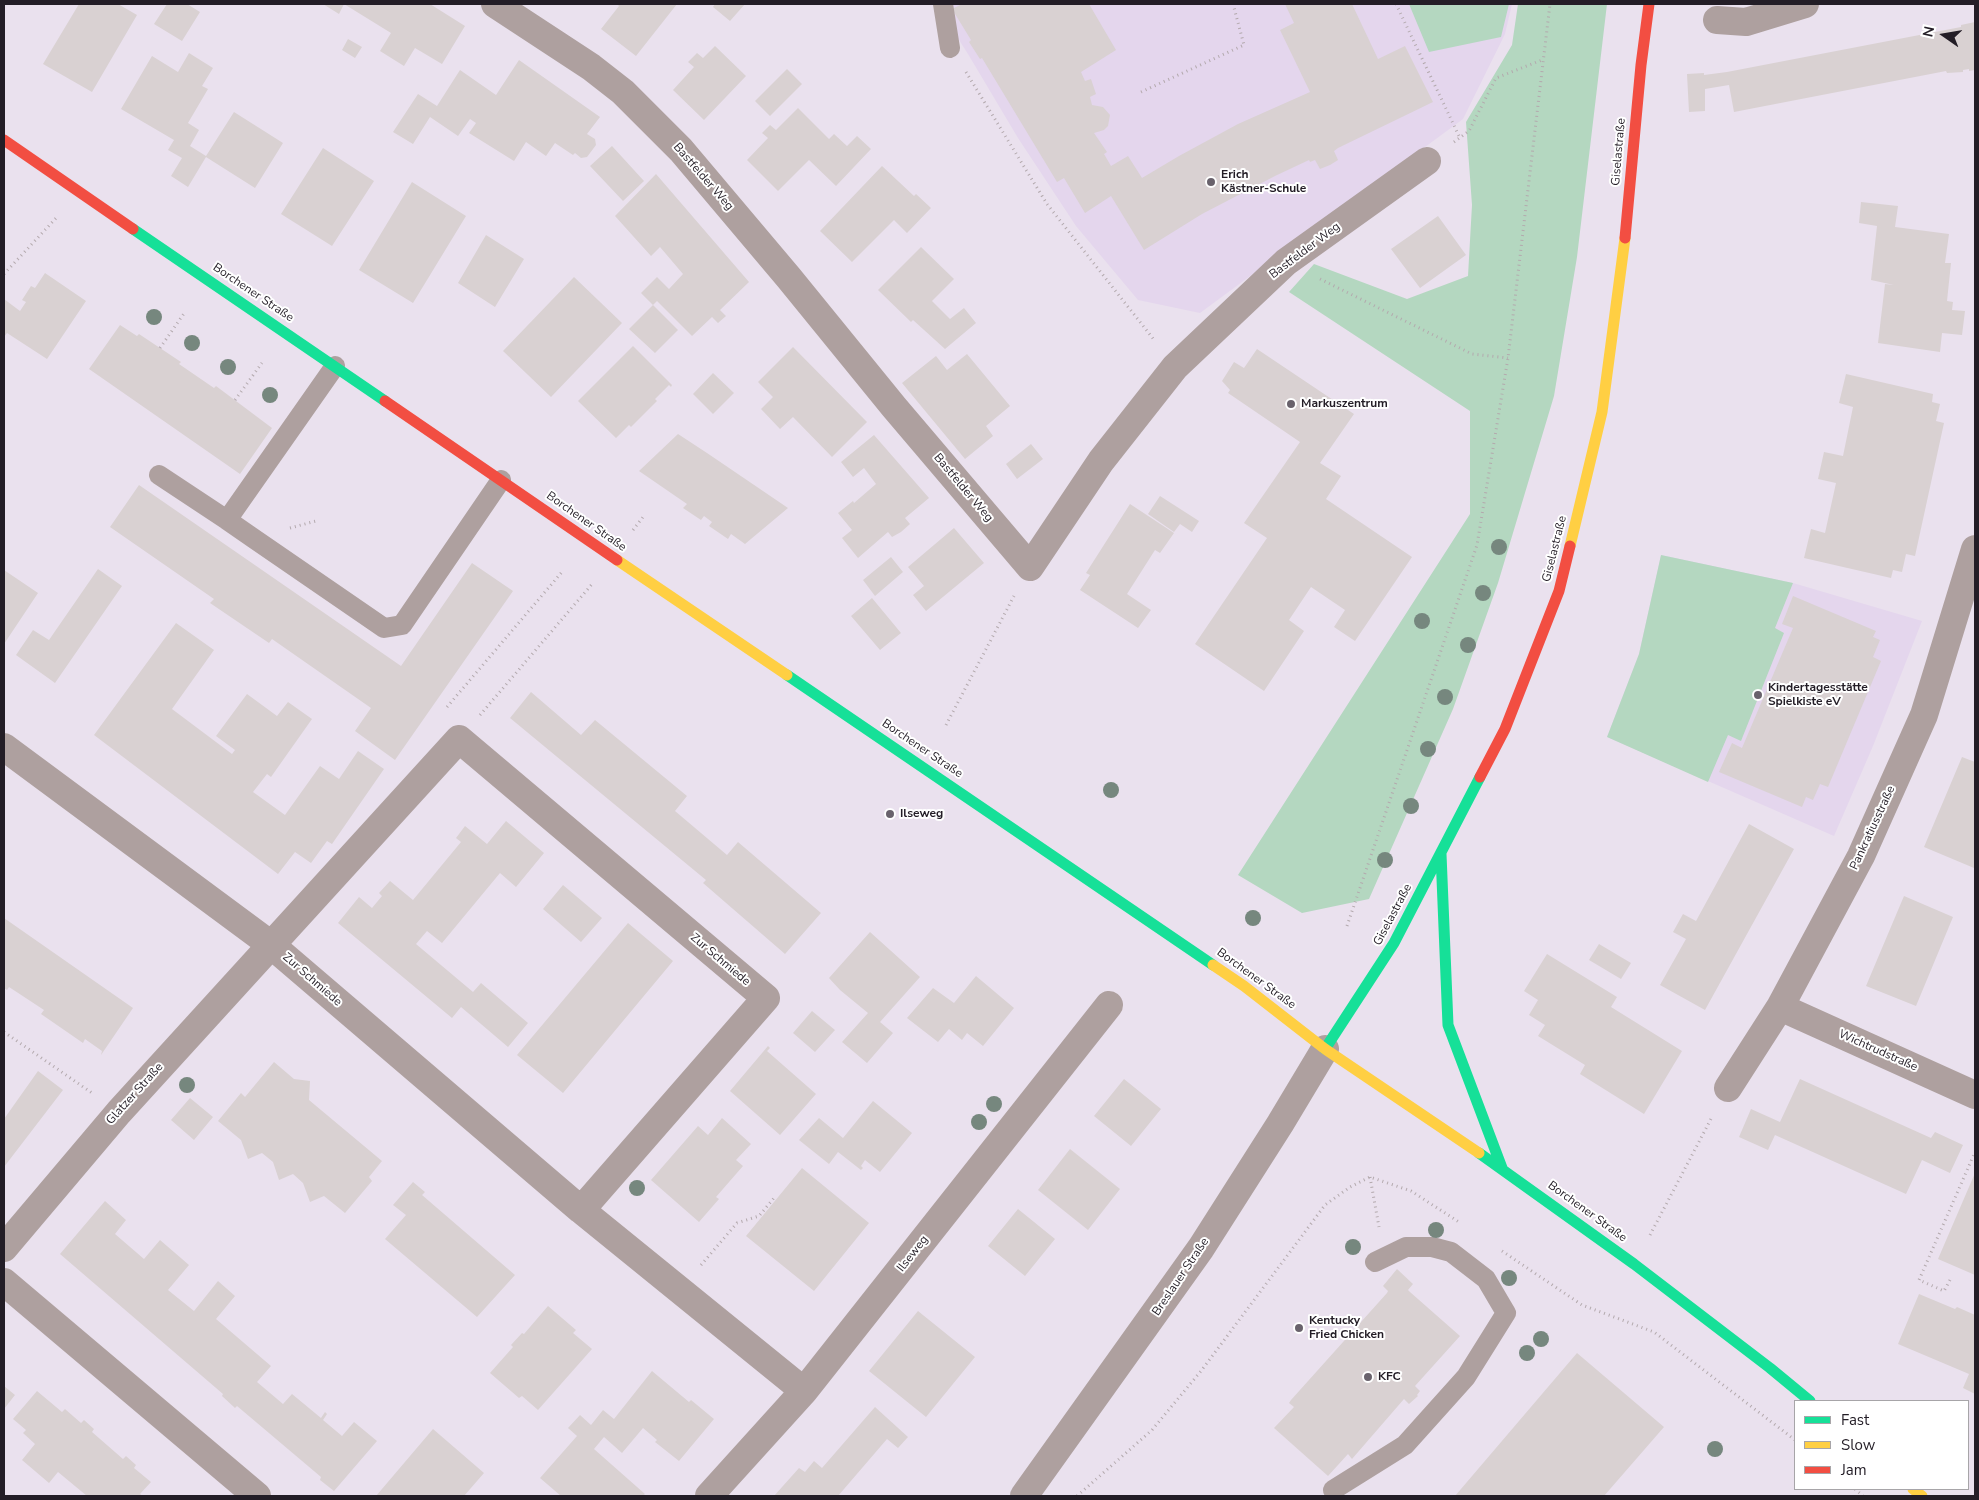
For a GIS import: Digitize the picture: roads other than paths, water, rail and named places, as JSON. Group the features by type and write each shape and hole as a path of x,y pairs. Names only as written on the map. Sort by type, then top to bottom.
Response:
{"main road":[{"name":"Giselastraße","path":"1325,1049 1394,943 1505,729 1559,591 1602,412 1625,242 1641,65 1649,4"},
{"name":"Borchener Straße","path":"4,140 1244,986 1325,1049 1502,1168 1634,1264 1809,1400"},
{"path":"1441,852 1448,1025 1502,1168"}],"street":[{"name":"Bastfelder Weg","path":"495,4 597,72 623,92 681,150 894,407 1030,567 1100,461 1175,367 1286,262 1427,162"},
{"path":"1717,20 1746,22 1804,4"},
{"name":"Pankratiusstraße","path":"1728,1088 1780,1007 1861,856 1924,715 1975,549"},
{"name":"Zur Schmiede","path":"270,944 459,739 766,998 581,1210"},
{"name":"Zur Schmiede","path":"4,747 270,944 581,1210 804,1391"},
{"name":"Glatzer Straße","path":"4,1248 119,1112 270,944"},
{"name":"Ilseweg","path":"709,1496 804,1391 1109,1005"},
{"name":"Wichtrudstraße","path":"1780,1007 1975,1095"},
{"name":"Breslauer Straße","path":"1024,1496 1201,1248 1325,1049"},
{"path":"4,1282 257,1496"}],"lane":[{"path":"944,4 950,48"},
{"path":"227,520 334,366"},
{"path":"159,476 227,520 384,628 402,625 501,480"},
{"path":"1334,1490 1405,1445 1466,1377 1506,1313 1486,1279 1452,1252 1432,1247 1406,1247 1380,1259"}],"place":[{"name":"Erich Kästner-Schule","path":"1211,182"},
{"name":"Markuszentrum","path":"1291,404"},
{"name":"Kindertagesstätte Spielkiste eV","path":"1758,695"},
{"name":"Ilseweg","path":"890,814"},
{"name":"Kentucky Fried Chicken","path":"1299,1328"},
{"name":"KFC","path":"1368,1377"}]}
